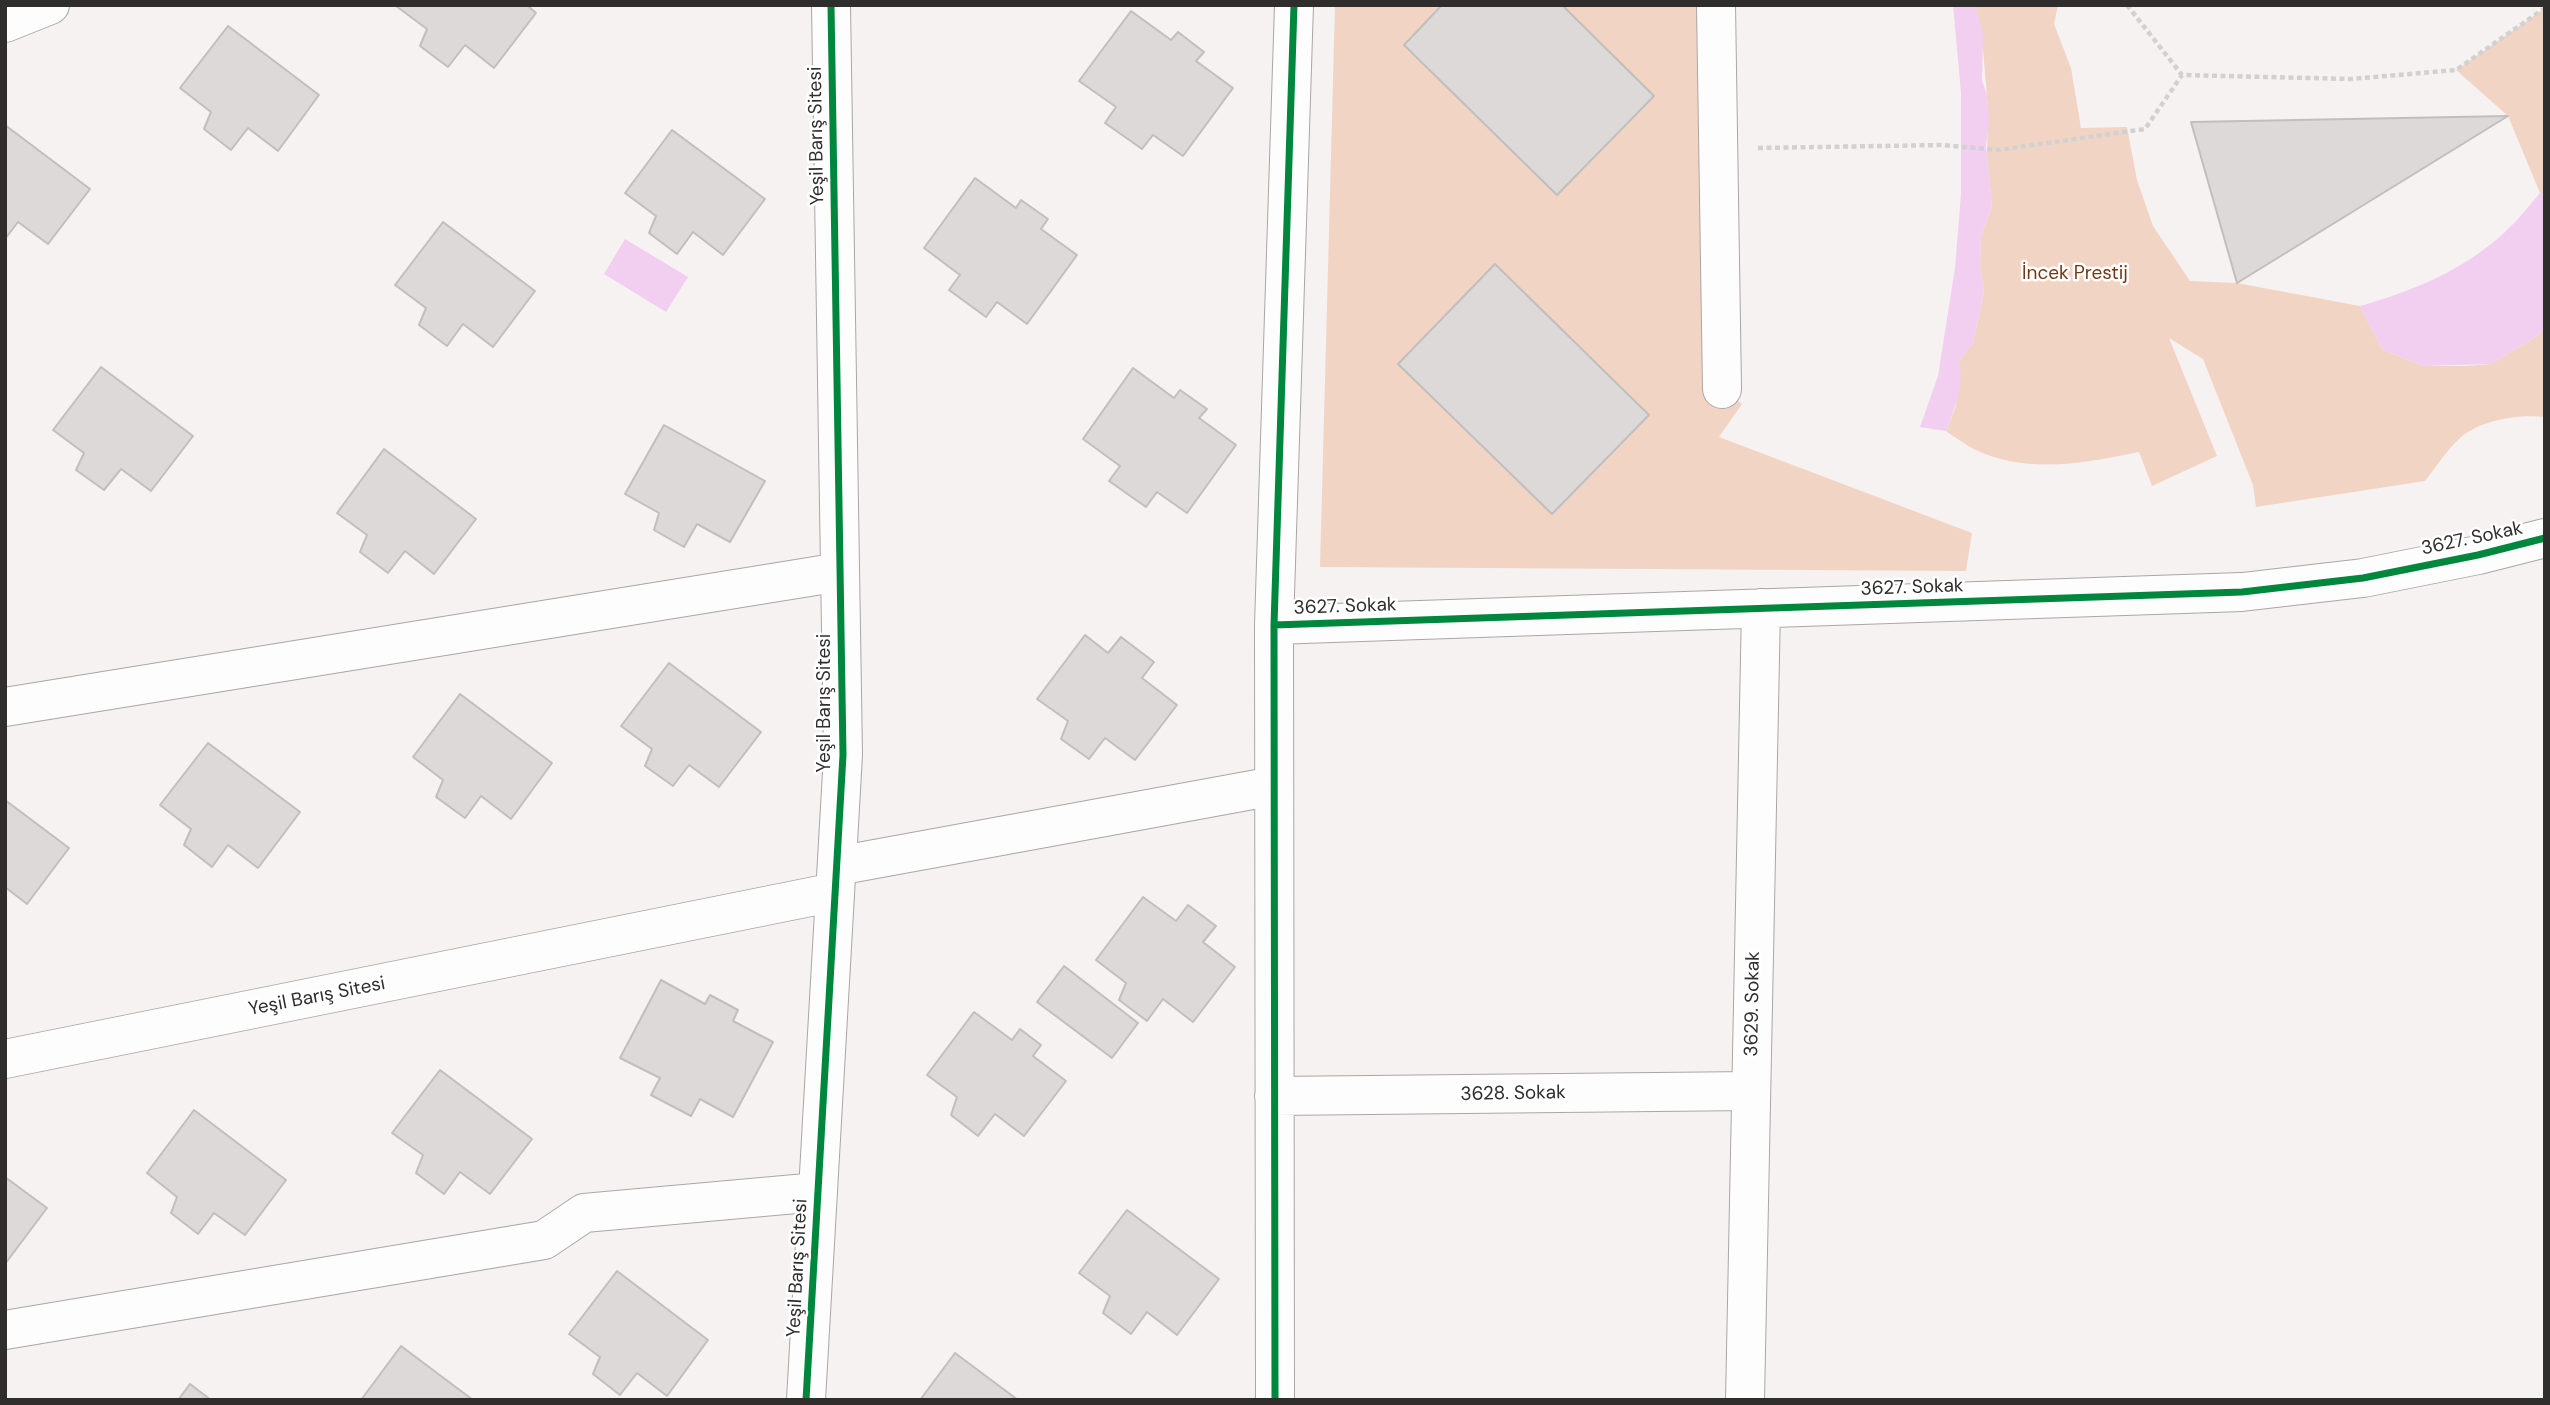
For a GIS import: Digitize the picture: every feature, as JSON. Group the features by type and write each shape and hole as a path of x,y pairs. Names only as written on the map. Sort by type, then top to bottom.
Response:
{"street":[{"path":"5,23 50,5"},
{"name":"Yeşil Barış Sitesi","path":"806,1400 843,755 831,5"},
{"path":"1275,1400 1274,625 1294,5"},
{"path":"1716,5 1722,389"},
{"name":"3627. Sokak","path":"1274,625 2242,593 2363,578 2478,555 2545,538"},
{"path":"5,707 840,572"},
{"name":"3629. Sokak","path":"1745,1400 1761,608"},
{"path":"836,879 1275,786"},
{"name":"Yeşil Barış Sitesi","path":"5,1059 836,879"},
{"name":"3628. Sokak","path":"1274,1096 1751,1091"},
{"name":"Yeşil Barış Sitesi","path":"5,1330 544,1240 584,1213 818,1192"}],"path":[{"path":"2127,5 2182,75"},
{"path":"2182,75 2351,79 2456,70 2545,8"},
{"path":"1718,149 1941,145 1997,150 2145,129 2182,75"}],"green space":[{"path":"1335,5 1716,5 1722,388 1742,404 1719,437 1972,533 1966,571 1320,567"},
{"name":"İncek Prestij","path":"1975,5 2058,5 2054,24 2071,68 2081,128 2127,127 2137,180 2153,226 2190,281 2237,283 2360,306 2382,349 2423,366 2491,364 2545,329 2545,417 2524,416 2500,420 2468,432 2451,448 2425,481 2256,507 2253,485 2203,359 2169,338 2217,456 2152,486 2139,452 2078,463 2017,462 1978,451 1946,431 1956,406 1959,362 1973,343 1984,291 1980,266 1981,236 1992,206 1987,157 1988,110 1983,49"},
{"path":"2545,8 2545,196 2540,193 2508,116 2456,70"}],"shaded area":[{"path":"1953,5 1975,5 1983,35 1982,80 1987,95 1989,123 1986,145 1992,206 1981,236 1980,266 1984,291 1973,343 1959,362 1960,388 1946,431 1920,427 1938,376 1955,268 1961,194 1961,93"},
{"path":"2540,193 2545,196 2545,329 2491,364 2423,366 2382,349 2360,306 2399,294 2454,269 2504,233"},
{"path":"625,239 688,277 666,312 604,274"}],"building":[{"path":"527,5 536,13 494,68 465,45 448,67 420,46 427,29 396,6"},
{"path":"1442,5 1562,5 1654,96 1557,195 1404,45"},
{"path":"1131,11 1171,40 1178,32 1204,52 1196,61 1233,88 1183,156 1153,135 1142,149 1105,123 1116,107 1079,81"},
{"path":"228,26 319,95 278,151 248,128 231,150 204,129 211,112 180,88"},
{"path":"2508,116 2237,283 2191,122"},
{"path":"5,125 90,189 48,244 18,222 5,239"},
{"path":"672,130 765,199 723,255 693,232 677,254 649,233 656,216 625,193"},
{"path":"975,178 1016,208 1021,200 1048,219 1041,229 1077,255 1027,324 997,302 986,317 949,290 960,275 924,248"},
{"path":"443,222 535,291 493,347 463,324 447,346 419,325 426,308 395,285"},
{"path":"1495,264 1649,415 1552,514 1398,364"},
{"path":"101,367 193,436 151,491 121,469 104,490 76,470 84,453 53,430"},
{"path":"1133,368 1174,398 1180,390 1207,409 1199,418 1236,445 1187,513 1157,492 1146,507 1109,481 1120,466 1083,439"},
{"path":"664,425 765,481 730,542 697,524 684,547 654,530 659,513 625,494"},
{"path":"384,449 476,519 434,574 405,551 388,573 360,552 367,535 337,513"},
{"path":"1085,635 1108,653 1121,637 1154,662 1142,678 1177,705 1135,760 1105,738 1089,759 1061,739 1068,721 1037,699"},
{"path":"669,663 761,732 719,787 689,765 673,786 645,766 652,749 621,726"},
{"path":"460,694 552,763 511,819 481,796 465,818 436,797 443,780 413,757"},
{"path":"208,743 300,812 258,868 228,845 212,867 184,845 191,829 160,805"},
{"path":"5,800 69,848 27,904 5,887"},
{"path":"1143,897 1176,921 1188,905 1216,926 1203,942 1235,967 1193,1022 1163,999 1147,1021 1119,1000 1126,983 1096,960"},
{"path":"1064,966 1138,1023 1112,1058 1037,1002"},
{"path":"661,980 705,1004 710,995 738,1010 733,1021 773,1042 733,1117 700,1099 691,1116 651,1095 660,1078 620,1058"},
{"path":"974,1012 1012,1040 1020,1029 1041,1045 1033,1056 1066,1081 1024,1136 995,1114 978,1136 951,1115 957,1097 927,1075"},
{"path":"440,1070 532,1139 490,1194 460,1172 444,1194 416,1173 423,1155 392,1133"},
{"path":"194,1110 286,1180 245,1235 214,1213 198,1234 171,1213 177,1197 147,1173"},
{"path":"5,1177 47,1208 5,1264"},
{"path":"1127,1210 1219,1279 1177,1335 1147,1312 1131,1334 1103,1313 1110,1296 1079,1273"},
{"path":"617,1271 708,1340 667,1396 637,1373 620,1395 593,1374 600,1357 569,1334"},
{"path":"401,1346 473,1400 361,1400"},
{"path":"955,1353 1018,1400 920,1400"},
{"path":"190,1384 211,1400 178,1400"}],"cycle path":[{"path":"806,1400 843,755 831,5"},
{"path":"1275,1400 1274,625 1294,5"},
{"path":"1274,625 2242,592 2363,578 2478,555 2545,538"}]}
